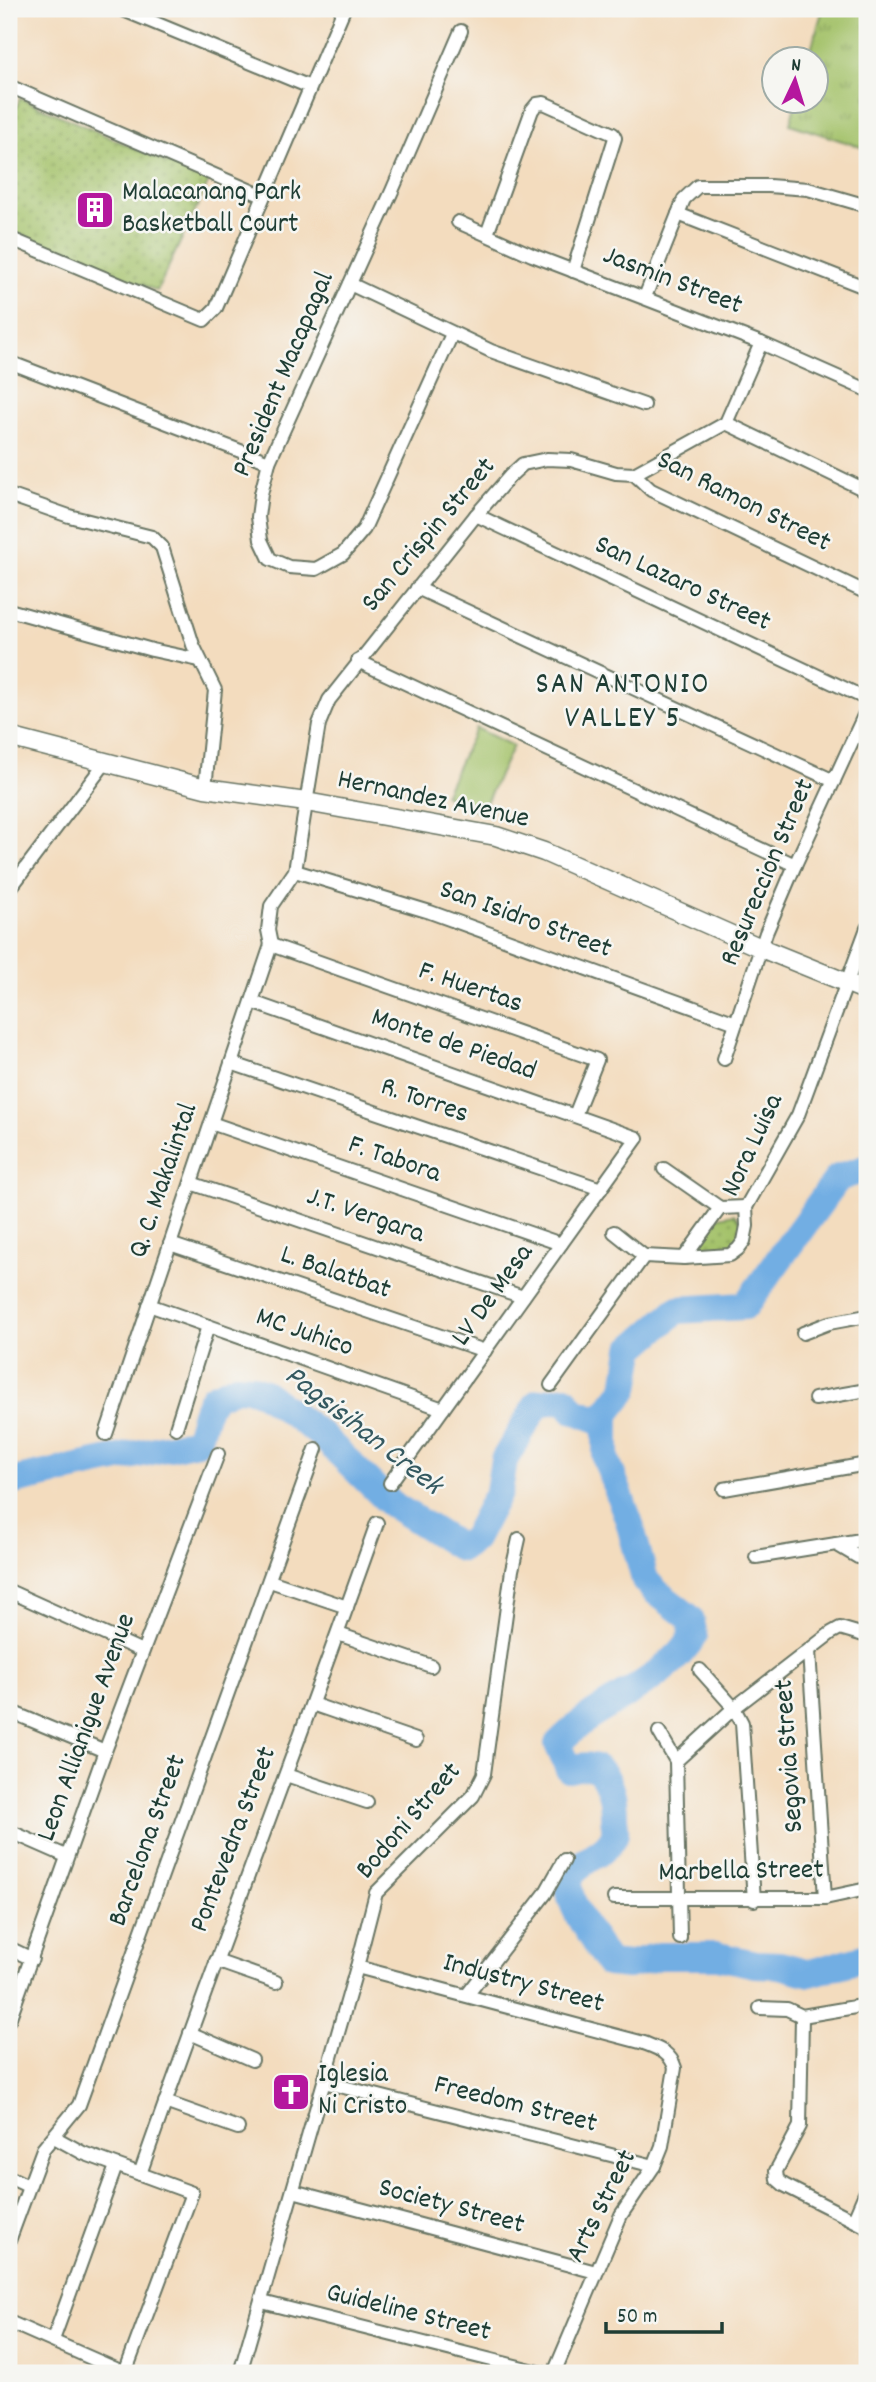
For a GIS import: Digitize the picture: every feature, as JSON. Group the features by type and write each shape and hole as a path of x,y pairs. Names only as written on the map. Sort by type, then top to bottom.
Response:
{"street":[{"path":"121,9 310,87"},
{"path":"9,238 204,320 216,308 344,9"},
{"name":"President Macapagal","path":"452,334 363,529 343,554 316,569 289,567 271,559 261,540 258,517 269,462 461,31"},
{"path":"9,86 263,195"},
{"path":"486,234 532,110 537,104 544,103 613,134 615,138 573,271"},
{"path":"646,297 684,199 698,186 808,189 867,206"},
{"path":"678,214 867,288"},
{"name":"Jasmin Street","path":"458,222 573,271 761,343 867,390"},
{"path":"350,284 491,351 644,405"},
{"path":"634,474 726,423 761,343"},
{"path":"9,362 269,462"},
{"path":"726,423 867,491"},
{"name":"San Crispin Street","path":"295,871 319,724 329,700 476,515 523,464 547,459 571,460 616,473 634,474"},
{"name":"San Ramon Street","path":"634,474 651,490 867,593"},
{"path":"9,495 69,516 152,537 158,541 166,554 193,645 215,690 205,788"},
{"name":"San Lazaro Street","path":"476,515 867,699"},
{"path":"417,588 834,781"},
{"path":"9,611 199,660"},
{"path":"358,661 795,865"},
{"name":"Resureccion Street","path":"724,1059 761,948 795,865 867,709"},
{"name":"Hernandez Avenue","path":"9,737 205,788 306,802 496,835 544,852 761,948 867,991"},
{"path":"9,890 105,764"},
{"path":"9,868 22,873"},
{"name":"Q. C. Makalintal","path":"106,1434 271,945 268,930 271,906 295,871"},
{"name":"San Isidro Street","path":"295,871 430,912 736,1023"},
{"name":"Nora Luisa","path":"644,1256 684,1258 730,1255 738,1250 744,1241 747,1226 746,1207 798,1115 867,928"},
{"name":"F. Huertas","path":"271,945 597,1060 575,1115"},
{"name":"Monte de Piedad","path":"252,1002 637,1138"},
{"name":"R. Torres","path":"231,1063 601,1188"},
{"name":"F. Tabora","path":"211,1123 561,1244"},
{"name":"LV De Mesa","path":"390,1483 637,1138"},
{"path":"664,1169 720,1208 746,1207"},
{"name":"J.T. Vergara","path":"191,1183 523,1297"},
{"path":"684,1258 720,1208"},
{"path":"551,1385 644,1256 614,1232"},
{"name":"L. Balatbat","path":"170,1244 485,1351"},
{"name":"MC Juhico","path":"149,1305 443,1409"},
{"path":"803,1333 829,1322 867,1316"},
{"path":"176,1428 208,1326"},
{"path":"815,1399 867,1390"},
{"name":"Barcelona Street","path":"9,2241 43,2149 79,2105 316,1448"},
{"name":"Leon Allianigue Avenue","path":"9,2020 66,1856 218,1454"},
{"path":"724,1489 867,1464"},
{"name":"Pontevedra Street","path":"140,2174 377,1523"},
{"name":"Bodoni Street","path":"240,2373 376,1893 473,1796 484,1774 512,1570 519,1539"},
{"path":"756,1558 867,1539"},
{"path":"836,1544 858,1557 867,1559"},
{"path":"270,1581 347,1607"},
{"path":"9,1591 142,1651"},
{"path":"676,1761 734,1708 840,1628 867,1636"},
{"path":"338,1634 431,1666"},
{"name":"Segovia Street","path":"809,1651 825,1898"},
{"path":"700,1670 734,1708 742,1723 754,1900"},
{"path":"313,1704 416,1740"},
{"path":"9,1711 105,1751"},
{"path":"659,1732 676,1761 680,1938"},
{"path":"286,1775 367,1802"},
{"path":"9,1830 66,1856"},
{"path":"467,1995 545,1894 564,1860"},
{"name":"Marbella Street","path":"614,1898 825,1898 867,1889"},
{"path":"9,1948 32,1959"},
{"path":"216,1961 276,1982"},
{"name":"Industry Street","path":"357,1967 644,2043 662,2050 672,2059"},
{"path":"760,2008 787,2009 802,2016 867,2005"},
{"path":"802,2016 800,2126 776,2171 777,2179 867,2227"},
{"path":"190,2033 252,2060"},
{"name":"Arts Street","path":"554,2373 621,2215 653,2166 662,2146 675,2068 672,2059"},
{"name":"Freedom Street","path":"324,2082 653,2166"},
{"path":"165,2102 238,2128"},
{"path":"9,2322 125,2373 192,2193 83,2153 54,2137"},
{"path":"53,2340 116,2166"},
{"path":"9,2178 28,2186"},
{"path":"854,2219 867,2189"},
{"name":"Society Street","path":"293,2191 596,2272"},
{"name":"Guideline Street","path":"262,2302 543,2373"}],"green space":[{"path":"823,9 867,9 867,149 790,124 792,116 830,116 830,46 812,46"},
{"path":"20,98 209,181 157,291 9,230 9,127"},
{"path":"476,728 513,746 481,813 444,795"},
{"path":"734,1214 744,1224 732,1244 721,1250 696,1251 696,1245 719,1217"}],"waterway":[{"name":"Pagsisihan Creek","path":"9,1482 197,1441 213,1397 236,1387 251,1388 264,1393 321,1435 390,1503 461,1548 474,1539 499,1491 504,1460 538,1403 565,1399 573,1410 594,1418 606,1414 626,1388 632,1349 677,1310 745,1306 838,1178 867,1168"},
{"name":"Pagsisihan Creek","path":"606,1414 606,1459 629,1521 645,1580 690,1618 694,1635 685,1648 662,1670 587,1719 558,1744 569,1769 588,1766 600,1771 609,1785 614,1806 615,1831 611,1841 575,1870 571,1877 570,1894 578,1915 608,1963 628,1965 659,1956 718,1956 755,1964 780,1965 810,1973 867,1957"}],"place":[{"name":"Malacanang Park Basketball Court","path":"95,210"},
{"name":"Iglesia Ni Cristo","path":"291,2092"}],"district":[{"name":"SAN ANTONIO VALLEY 5","path":"623,703"}]}
